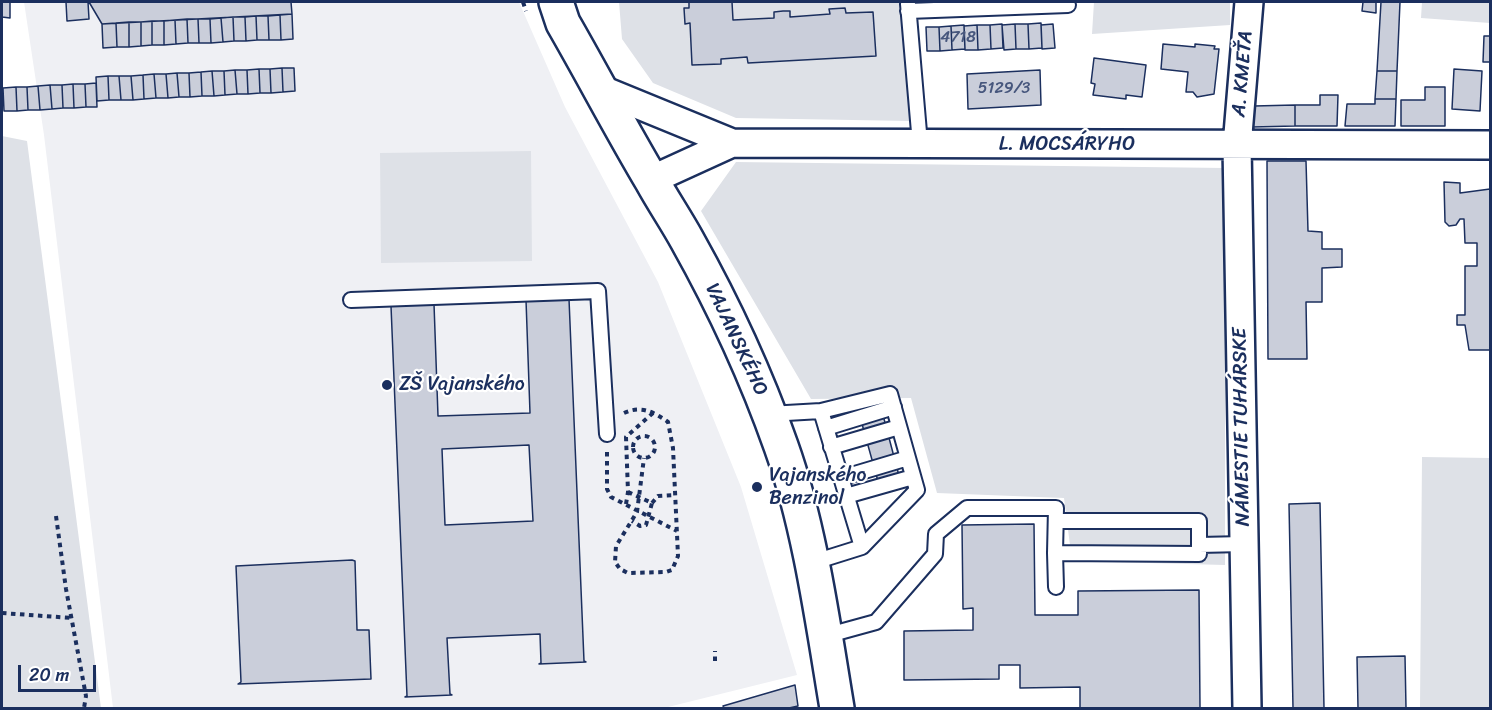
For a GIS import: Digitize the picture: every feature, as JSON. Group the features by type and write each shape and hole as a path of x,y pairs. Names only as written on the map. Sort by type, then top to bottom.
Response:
{"main road":[{"name":"VAJANSKÉHO","path":"556,2 563,22 651,180 687,239 718,298 769,414 789,471 811,563 837,708"}],"street":[{"name":"A. KMEŤA","path":"1237,146 1249,2"},
{"path":"600,88 732,143"},
{"name":"L. MOCSÁRYHO","path":"651,180 732,143 1491,145"},
{"name":"NÁMESTIE TUHÁRSKE","path":"1237,146 1247,708"}],"lane":[{"path":"920,144 908,6 1068,5"},
{"path":"351,300 598,291 607,434"},
{"path":"769,414 821,411 890,394 894,407 917,490 861,547 811,563"},
{"path":"826,428 894,407"},
{"path":"821,411 861,547"},
{"path":"831,447 899,427"},
{"path":"841,478 908,458"},
{"path":"846,496 913,477"},
{"path":"825,636 876,622 935,554 936,534 966,508 1056,508 1056,587"},
{"path":"1055,553 1199,554 1199,521 1056,521"},
{"path":"1199,545 1244,544"}],"path":[{"path":"644,458 637,510 616,546 615,562 627,573 666,572 672,570 678,556 677,531 675,495 673,448 668,422 646,410 632,409 620,415 610,425 607,434 607,489 611,496 637,510 650,516 677,531"},
{"path":"626,504 628,492 626,437 653,413"},
{"path":"643,436 651,438 655,445 653,453 644,458 637,455 633,448 636,440 643,436"},
{"path":"628,492 652,503"},
{"path":"632,521 640,526 646,525 652,503 658,496 675,495"},
{"path":"56,516 86,696 84,708"},
{"path":"2,613 72,618"},
{"path":"714,661 715,651"}],"shaded area":[{"name":"ZŠ Vajanského","path":"24,2 519,2 565,107 658,282 741,487 797,675 664,708 113,708 44,135"},
{"path":"619,2 900,2 911,121 736,118 653,83 622,39"},
{"path":"1094,2 1230,2 1230,25 1092,34"},
{"path":"1422,2 1490,2 1490,23 1421,18"},
{"path":"2,136 27,141 101,708 2,708"},
{"path":"531,151 532,261 381,263 380,153"},
{"path":"736,162 1225,168 1225,565 1072,561 1064,498 937,493 911,398 811,399 701,211"},
{"path":"1422,457 1490,458 1490,708 1420,708"}],"building":[{"path":"2,2 10,2 10,18 2,17"},
{"path":"66,2 88,2 89,19 67,21"},
{"path":"89,2 291,2 292,14 102,24"},
{"path":"689,2 732,2 733,20 774,18 774,12 783,11 790,11 790,17 830,14 829,9 845,8 846,13 873,12 876,56 748,63 747,57 721,59 721,64 692,65 690,23 685,24 684,8 689,8"},
{"path":"1363,2 1376,2 1376,13 1362,11"},
{"path":"1381,2 1400,2 1397,71 1377,71"},
{"path":"292,14 293,39 281,40 280,15"},
{"path":"280,15 281,40 269,40 268,16"},
{"path":"256,16 268,16 269,40 257,40"},
{"path":"256,16 257,40 246,41 245,17"},
{"path":"233,17 245,17 246,41 234,41"},
{"path":"233,17 234,41 223,42 221,18"},
{"path":"221,18 223,42 211,43 210,19"},
{"path":"187,19 188,43 176,44 175,20"},
{"path":"187,19 198,19 199,43 188,43"},
{"path":"198,19 210,19 211,43 199,43"},
{"path":"175,20 176,44 164,45 164,21"},
{"path":"152,21 164,21 164,45 152,45"},
{"path":"152,21 152,45 141,46 141,22"},
{"path":"129,22 141,22 141,46 129,47"},
{"path":"129,22 129,47 117,47 116,23"},
{"path":"116,23 117,47 103,48 102,24"},
{"path":"1041,23 1042,48 1029,49 1028,24"},
{"path":"1002,24 1003,48 991,49 990,25"},
{"path":"1015,24 1028,24 1029,49 1016,49"},
{"path":"1015,24 1016,49 1004,50 1002,25"},
{"path":"1053,24 1055,48 1042,49 1041,25"},
{"path":"964,25 965,49 952,50 951,26"},
{"path":"977,25 990,25 991,49 978,50"},
{"path":"977,25 978,50 965,50 964,26"},
{"path":"951,26 952,50 940,51 939,27"},
{"path":"926,27 939,27 940,51 927,51"},
{"path":"1484,36 1490,36 1490,62 1483,62"},
{"path":"1163,44 1195,47 1195,44 1215,46 1214,49 1219,49 1214,94 1197,97 1193,92 1186,92 1188,72 1161,69"},
{"path":"1094,58 1146,65 1142,97 1126,95 1126,99 1093,95 1095,84 1091,83"},
{"path":"282,68 283,92 271,93 270,69"},
{"path":"282,68 294,68 295,91 283,92"},
{"path":"259,69 260,93 248,94 247,70"},
{"path":"259,69 270,69 271,93 260,93"},
{"path":"1454,69 1482,71 1480,111 1452,109"},
{"path":"235,70 237,94 225,95 224,71"},
{"path":"235,70 247,70 248,94 237,94"},
{"path":"1040,70 1041,105 968,109 967,74"},
{"path":"212,71 224,71 225,95 214,96"},
{"path":"212,71 214,96 202,96 201,72"},
{"path":"1377,71 1397,71 1396,99 1375,99"},
{"path":"201,72 202,96 190,97 189,73"},
{"path":"177,73 179,97 168,98 166,74"},
{"path":"177,73 189,73 190,97 179,97"},
{"path":"154,74 156,98 144,99 143,75"},
{"path":"154,74 166,74 168,98 156,98"},
{"path":"143,75 144,99 133,100 131,76"},
{"path":"108,76 119,76 121,100 109,100"},
{"path":"108,76 109,100 97,101 96,77"},
{"path":"119,76 131,76 133,100 121,100"},
{"path":"96,83 97,107 86,107 85,84"},
{"path":"73,84 85,84 86,107 74,108"},
{"path":"73,84 74,108 63,108 62,85"},
{"path":"50,85 52,109 40,110 38,86"},
{"path":"50,85 62,85 63,108 52,109"},
{"path":"38,86 40,110 28,110 27,87"},
{"path":"16,87 27,87 28,110 17,111"},
{"path":"16,87 17,111 4,111 3,88"},
{"path":"1425,87 1445,87 1445,126 1401,126 1401,100 1425,100"},
{"path":"1320,95 1338,95 1337,126 1295,126 1295,105 1320,105"},
{"path":"1375,99 1396,99 1395,126 1345,126 1347,104 1375,104"},
{"path":"1295,105 1295,126 1252,127 1254,106"},
{"path":"1267,161 1306,161 1308,231 1322,232 1322,249 1342,249 1342,267 1322,268 1322,302 1306,302 1307,359 1268,359"},
{"path":"1444,182 1460,183 1460,193 1490,189 1490,350 1469,350 1465,325 1457,325 1457,315 1465,315 1465,266 1477,266 1477,243 1465,243 1464,219 1460,219 1456,225 1449,226 1445,222"},
{"path":"569,299 584,661 586,662 539,664 541,663 540,634 447,638 450,694 452,695 405,697 407,696 391,306 389,305 435,303 438,416 530,413 526,300","holes":["529,445 533,521 445,525 442,449"]},
{"path":"879,400 902,487 881,492 857,406"},
{"path":"1320,503 1324,708 1293,708 1289,504"},
{"path":"1034,524 1035,615 1078,615 1078,591 1199,590 1200,708 1080,708 1080,687 1020,688 1020,665 999,665 999,679 904,680 904,631 973,630 973,608 963,609 962,525"},
{"path":"355,561 357,630 369,630 371,679 238,684 241,682 236,566"},
{"path":"1405,656 1406,708 1358,708 1357,657"},
{"path":"795,685 798,706 724,708 723,706"}],"place":[{"name":"ZŠ Vajanského","path":"387,385"},
{"name":"Vajanského Benzinol","path":"757,487"}]}
